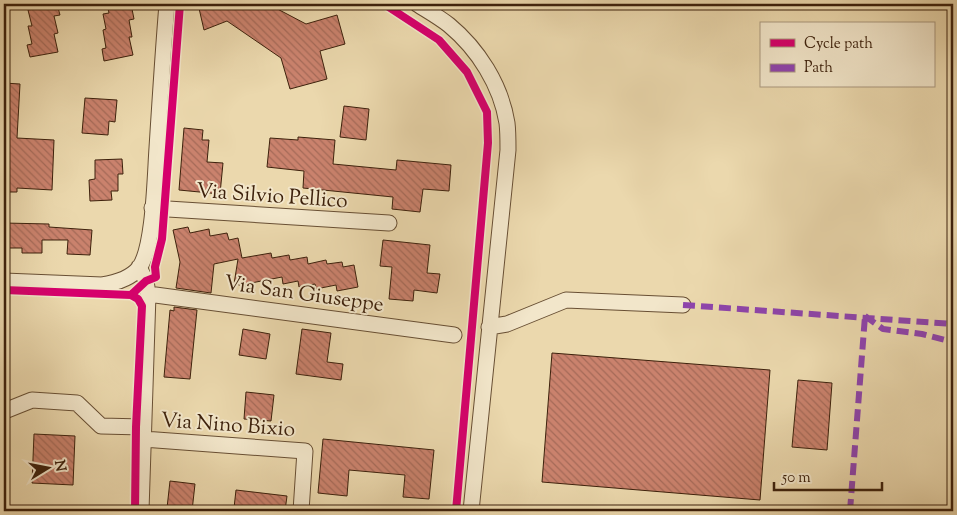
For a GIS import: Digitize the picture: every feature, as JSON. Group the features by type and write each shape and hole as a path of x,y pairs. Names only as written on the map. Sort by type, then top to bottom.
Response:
{"street":[{"path":"4,281 102,284 116,282 134,272 146,248 152,208 167,4"},
{"path":"417,4 448,24 466,41 480,59 502,101 507,124 508,150 471,511"},
{"name":"Via Silvio Pellico","path":"152,208 389,224"},
{"name":"Via Nino Bixio","path":"134,272 146,281 148,294 141,511"},
{"name":"Via San Giuseppe","path":"148,294 454,335"},
{"path":"489,327 507,324 566,300 683,305"},
{"name":"Via Nino Bixio","path":"4,410 32,400 77,402 101,426 143,433 305,451 301,511"}],"building":[{"path":"33,4 57,4 60,15 54,16 58,33 54,34 58,52 30,57 27,45 32,44 28,26 32,26 28,10 34,9"},
{"path":"107,4 131,4 134,19 129,20 132,37 129,37 133,55 104,61 102,49 106,48 103,30 106,29 103,14 109,13"},
{"path":"198,4 268,4 306,24 337,15 345,44 320,51 327,79 290,89 281,58 227,21 204,30"},
{"path":"4,83 20,84 17,138 54,140 52,190 17,188 17,192 4,192"},
{"path":"85,98 117,100 115,122 109,121 108,135 82,133"},
{"path":"344,106 369,109 366,140 340,137"},
{"path":"184,128 203,130 202,140 209,140 207,162 223,163 220,194 179,190"},
{"path":"298,137 335,140 333,164 396,170 397,160 451,165 449,191 423,189 420,212 392,209 393,197 303,188 304,171 267,167 270,138 298,140"},
{"path":"122,159 123,174 118,174 118,191 111,191 112,200 90,201 89,180 95,179 95,160"},
{"path":"4,223 49,224 49,227 92,230 90,255 67,254 68,240 42,240 42,253 22,253 22,248 4,248"},
{"path":"188,227 190,233 209,229 210,236 227,233 229,240 238,238 242,258 271,253 272,258 289,255 290,260 307,257 308,264 326,260 327,264 342,262 343,267 354,265 358,287 337,291 336,285 316,289 315,284 299,287 298,281 283,284 282,277 246,284 246,286 234,284 238,259 214,264 211,293 176,288 180,262 173,230"},
{"path":"383,240 430,245 427,273 440,274 437,293 414,290 413,301 389,299 392,267 380,266"},
{"path":"174,307 197,310 190,379 164,377 170,310 174,311"},
{"path":"243,329 270,334 266,359 239,355"},
{"path":"302,329 331,333 327,362 343,364 341,380 296,374"},
{"path":"552,353 770,370 760,500 542,482"},
{"path":"798,380 832,383 827,450 792,447"},
{"path":"246,392 274,395 271,421 244,419"},
{"path":"34,434 75,436 73,485 32,483"},
{"path":"323,439 434,450 429,499 403,497 405,475 349,470 347,496 318,493"},
{"path":"170,481 195,484 192,511 167,508"},
{"path":"236,490 287,496 285,511 253,511 234,508"}],"marked path":[{"path":"683,305 953,324"},
{"path":"865,316 883,329 922,334 953,342"},
{"path":"850,511 865,316"}],"cycle path":[{"path":"4,290 131,295 146,281 156,277 155,267 162,239 180,4"},
{"path":"384,4 439,40 467,72 487,112 488,143 456,511"},
{"path":"131,295 138,299 142,306 136,427 135,511"}]}
